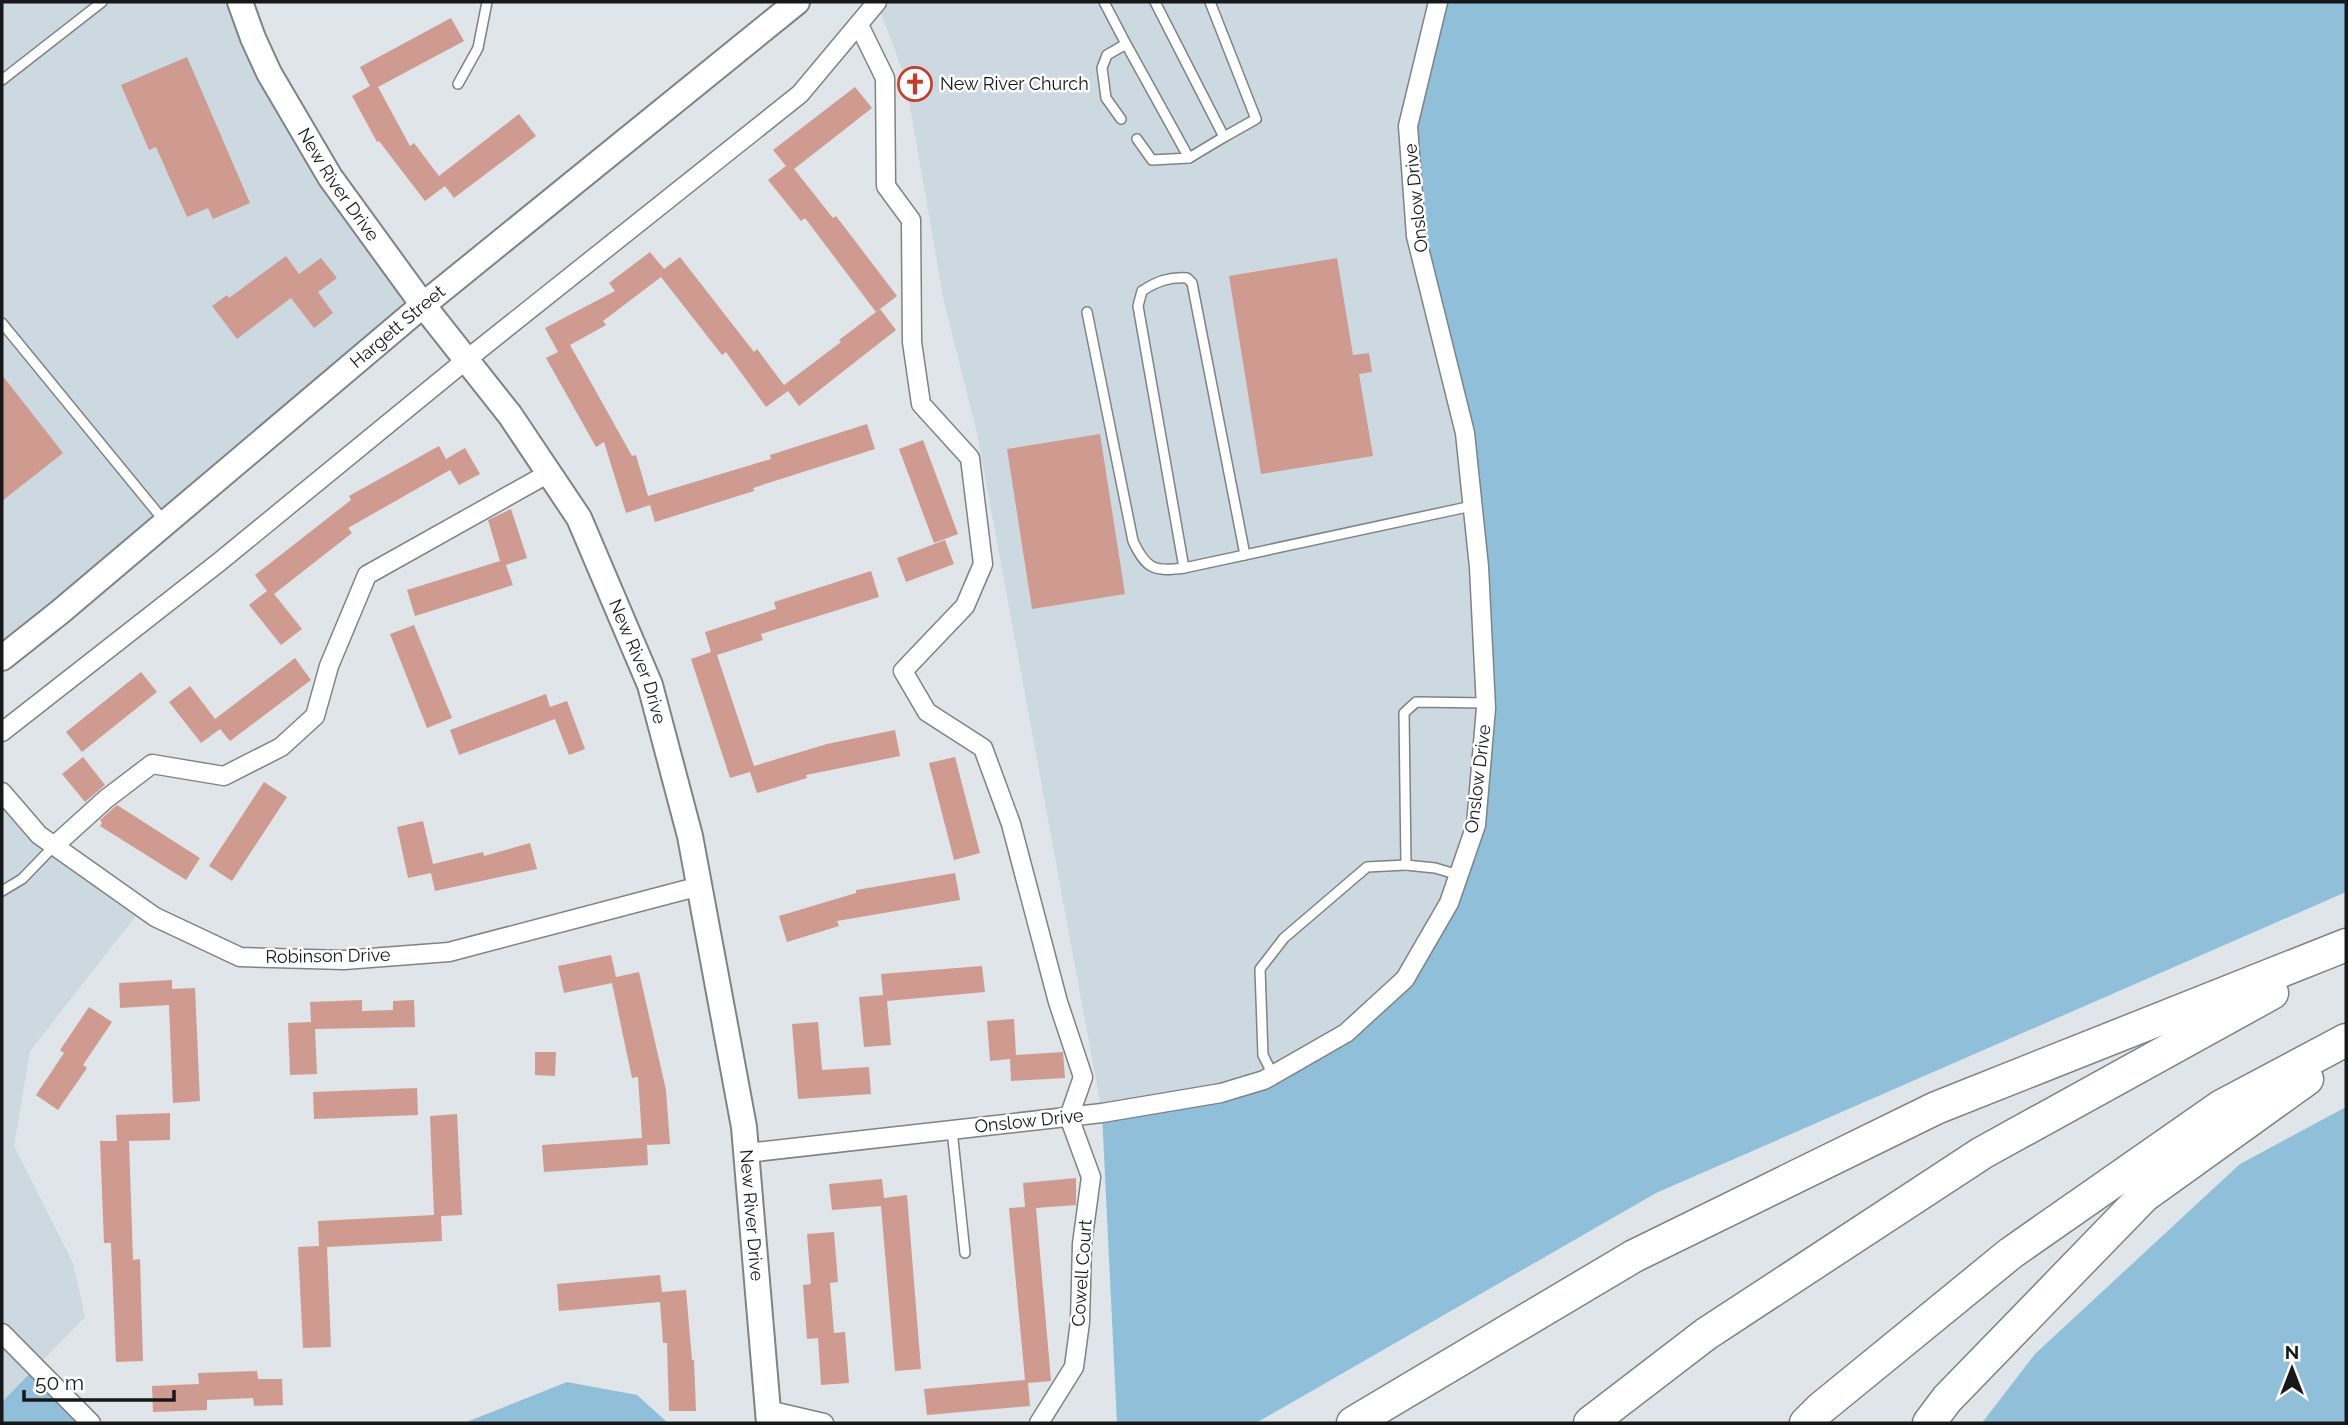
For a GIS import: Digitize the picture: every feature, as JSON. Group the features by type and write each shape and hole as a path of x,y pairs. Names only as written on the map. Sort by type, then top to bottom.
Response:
{"highway":[{"path":"1353,1423 1634,1256 1936,1108 2346,945"},
{"path":"1590,1423 1706,1334 1982,1153 2346,951"},
{"path":"1806,1423 2011,1253 2220,1107 2346,1040"},
{"path":"1929,1423 1947,1399 2144,1196 2346,1051"}],"street":[{"name":"New River Drive","path":"240,2 269,73 330,177 423,305 510,415 579,518 650,685 690,836 744,1127 768,1417"},
{"name":"Hargett Street","path":"2,658 423,305 797,2"},
{"path":"2,733 218,563 466,360 800,94 877,2"},
{"name":"Onslow Drive","path":"747,1153 1069,1117 1221,1093 1264,1080 1346,1032 1405,979 1450,903 1476,825 1486,703 1479,567 1465,433 1416,236 1408,126 1438,2"},
{"path":"859,25 885,78 886,186 911,220 912,342 921,404 970,458 983,564 965,606 903,671 927,712 983,748 1011,824 1058,1002 1083,1077 1069,1117"},
{"path":"54,846 106,799 152,764 224,776 281,747 316,716 329,666 367,575 549,473"},
{"name":"Robinson Drive","path":"2,792 39,835 155,917 240,957 344,960 449,951 700,886"},
{"name":"Cowell Court","path":"1039,1423 1074,1367 1080,1322 1082,1244 1091,1177 1069,1117"},
{"path":"2,1333 91,1423"},
{"path":"768,1417 824,1423"}],"lane":[{"path":"2,80 102,2"},
{"path":"458,84 478,48 487,2"},
{"path":"1104,2 1189,158"},
{"path":"1155,2 1224,137"},
{"path":"1137,139 1152,160 1189,158 1256,119 1210,2"},
{"path":"1121,119 1106,98 1102,68 1107,55 1126,44"},
{"path":"1184,568 1138,306 1142,291 1156,282 1173,277 1186,278 1192,283 1245,555"},
{"path":"1087,312 1133,541 1142,561 1152,568 1165,571 1184,568 1472,506"},
{"path":"2,323 165,523"},
{"path":"1406,865 1404,713 1416,702 1486,703"},
{"path":"2,891 22,879 54,846"},
{"path":"1273,1075 1262,1055 1260,969 1283,939 1367,867 1435,867 1459,875"},
{"path":"952,1130 965,1253"}],"shaded area":[{"path":"2,2 240,2 253,38 423,305 2,656"},
{"path":"877,2 1438,2 1465,433 1486,703 1476,825 1405,979 1346,1033 1264,1080 1102,1113 977,433 944,302 905,78"},
{"path":"1438,2 2346,2 2346,892 1656,1193 1256,1423 1117,1423 1102,1113 1221,1093 1293,1064 1405,979 1476,825 1486,708 1465,433 1416,236 1408,126"},
{"path":"2,792 39,835 142,908 30,1051 14,1146 73,1263 85,1317 2,1402"},
{"path":"2346,1107 2346,1423 1982,1423 2035,1354 2240,1164"},
{"path":"40,1363 91,1423 2,1423 2,1402"},
{"path":"567,1382 637,1395 668,1423 464,1423"}],"building":[{"path":"451,18 464,41 378,87 410,146 414,143 439,176 519,114 536,136 454,198 445,186 425,201 379,141 377,142 352,96 370,86 360,67"},
{"path":"187,57 250,203 213,219 208,208 187,217 156,147 149,150 121,85"},
{"path":"855,87 872,108 794,169 833,218 836,216 897,296 876,312 805,218 801,221 768,180 786,166 773,150"},
{"path":"650,252 664,269 680,257 754,352 757,349 784,385 880,309 896,330 799,406 788,391 766,407 726,352 722,355 661,277 603,321 606,325 570,345 632,456 636,455 648,496 771,459 770,455 867,424 875,449 655,522 650,505 626,513 604,442 596,447 546,358 558,352 545,328 615,291 609,283"},
{"path":"286,256 299,274 321,258 337,278 318,292 333,313 314,328 291,298 237,339 212,306 227,295 229,298"},
{"path":"1337,258 1353,355 1369,353 1372,372 1359,374 1373,456 1261,474 1229,276"},
{"path":"2,375 63,453 2,501"},
{"path":"1100,434 1125,594 1032,609 1007,449"},
{"path":"923,440 958,534 934,543 899,449"},
{"path":"439,446 446,459 465,448 480,474 459,485 450,470 348,528 352,533 274,594 302,629 281,645 249,605 267,591 255,575 351,500 349,496"},
{"path":"511,509 527,558 506,565 513,585 415,616 407,590 500,561 488,520"},
{"path":"945,540 954,564 906,582 897,558"},
{"path":"871,571 879,597 761,634 763,640 717,655 754,766 827,744 895,730 900,756 806,775 807,778 757,793 750,772 730,778 691,659 711,652 705,632 776,609 774,602"},
{"path":"414,625 452,718 427,728 390,634"},
{"path":"295,658 311,680 230,741 220,729 201,743 169,702 190,686 215,719"},
{"path":"141,672 157,692 82,752 66,732"},
{"path":"546,694 550,707 567,701 585,749 569,755 555,719 459,755 450,730"},
{"path":"83,757 105,785 85,802 62,774"},
{"path":"955,757 980,853 954,860 929,763"},
{"path":"264,782 287,797 232,881 209,866"},
{"path":"117,805 200,858 186,880 100,826 100,820"},
{"path":"423,821 433,864 483,852 484,856 530,843 537,869 435,891 431,873 408,878 397,827"},
{"path":"955,873 960,900 837,921 839,926 787,942 779,916 856,893 856,890"},
{"path":"611,955 616,977 639,972 666,1090 670,1144 647,1145 648,1165 544,1172 542,1145 642,1138 638,1077 632,1078 612,983 564,993 558,966"},
{"path":"982,966 985,992 887,1001 891,1045 864,1047 859,997 883,995 881,974"},
{"path":"172,980 172,989 195,988 200,1101 173,1103 169,1005 120,1008 119,983"},
{"path":"362,1000 362,1011 393,1010 393,1001 414,1000 415,1027 315,1029 317,1074 290,1075 288,1023 311,1022 310,1002"},
{"path":"89,1007 112,1022 83,1065 87,1068 58,1110 36,1095 64,1053 60,1050"},
{"path":"1014,1019 1016,1055 1063,1052 1065,1078 1011,1081 1010,1059 990,1061 987,1021"},
{"path":"818,1022 822,1070 869,1067 871,1094 798,1099 792,1024"},
{"path":"535,1052 556,1052 555,1076 535,1075"},
{"path":"417,1088 418,1115 314,1119 313,1092"},
{"path":"170,1113 170,1140 129,1141 133,1260 140,1259 143,1361 116,1362 111,1243 104,1243 100,1141 117,1141 116,1115"},
{"path":"457,1114 462,1215 441,1216 442,1241 327,1247 331,1347 303,1348 298,1247 319,1246 318,1221 434,1215 430,1116"},
{"path":"1076,1178 1076,1205 1036,1208 1051,1381 1028,1383 1030,1406 927,1415 924,1389 1025,1380 1009,1208 1025,1207 1023,1183"},
{"path":"882,1179 884,1198 907,1195 921,1369 895,1371 881,1206 832,1210 829,1184"},
{"path":"834,1232 838,1282 830,1283 834,1333 845,1332 849,1383 821,1385 818,1338 807,1339 803,1285 811,1284 807,1234"},
{"path":"660,1275 662,1292 686,1290 694,1360 696,1411 669,1411 667,1343 663,1343 660,1302 559,1311 557,1284"},
{"path":"257,1371 258,1379 282,1379 283,1405 254,1406 253,1398 207,1400 207,1410 153,1412 152,1386 199,1384 198,1373"}],"place":[{"name":"New River Church","path":"915,84"}]}
